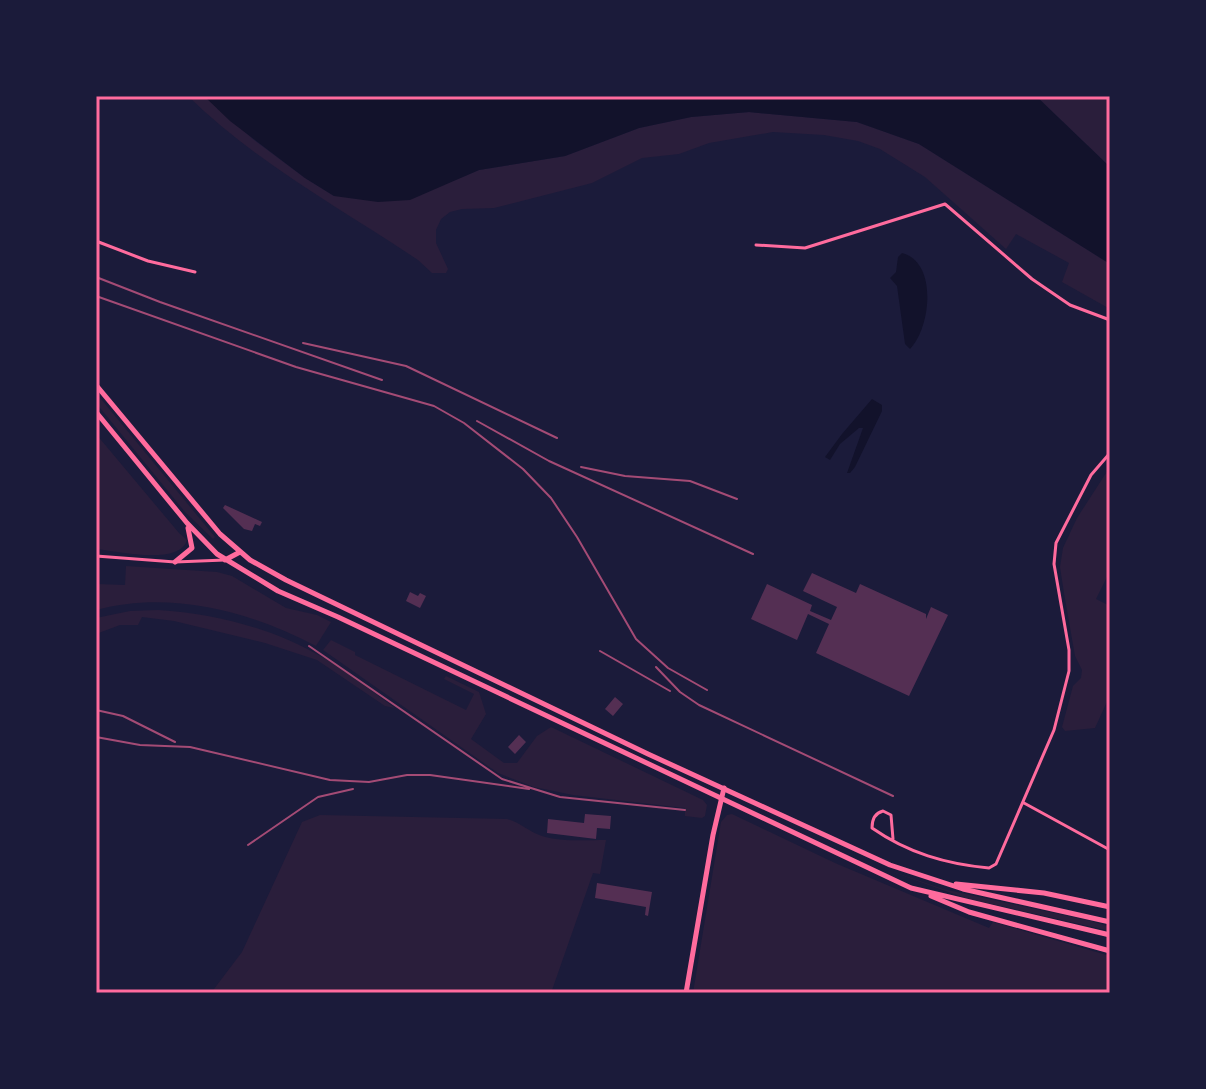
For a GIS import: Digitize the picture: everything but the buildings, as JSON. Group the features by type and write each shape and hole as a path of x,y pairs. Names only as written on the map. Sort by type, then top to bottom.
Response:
{"main road":[{"path":"96,385 201,514 240,552 311,593 880,861 947,884 1110,922"},
{"path":"96,412 187,523 225,560 278,591 911,888 969,912 1110,951"},
{"path":"175,562 192,548 187,523"},
{"path":"225,560 240,552"},
{"path":"686,993 724,788"},
{"path":"947,884 1044,893 1110,907"},
{"path":"911,888 1110,935"}],"street":[{"path":"756,245 805,248 945,204 1032,279 1070,305 1110,320"},
{"path":"96,241 148,261 195,272"},
{"path":"893,839 891,815 878,812 872,828 893,839 941,862 993,867 1054,730 1069,671 1069,650 1054,564 1056,543 1091,475 1110,453"},
{"path":"96,556 175,562 225,560"},
{"path":"1024,803 1110,850"}],"shaded area":[{"path":"188,96 204,96 254,140 334,196 455,180 479,170 565,156 639,128 691,117 749,112 857,122 919,144 1110,264 1110,309 1062,282 1069,263 1016,234 1006,249 925,177 880,149 858,141 824,135 773,132 709,143 679,154 642,158 592,183 494,208 450,212 441,219 436,230 436,243 448,269 446,273 432,273 418,260 241,142"},
{"path":"204,96 1036,96 1110,167 1110,264 919,144 857,122 749,112 691,117 639,128 565,156 479,170 410,200 378,202 334,196 230,121"},
{"path":"1036,96 1110,96 1110,167"},
{"path":"902,253 914,259 926,282 923,326 910,349 905,344 897,286 890,278 896,272 898,257"},
{"path":"96,393 215,537 213,539 185,512 96,403"},
{"path":"872,399 882,405 882,411 855,467 847,473 863,428 840,444 830,460 825,457"},
{"path":"96,434 187,540 182,548 160,555 96,549"},
{"path":"1110,467 1110,571 1096,599 1110,606 1110,695 1095,728 1065,731 1062,727 1073,686 1081,678 1082,670 1075,656 1064,593 1060,567 1063,548 1077,518"},
{"path":"126,566 217,572 232,576 286,608 317,615 331,622 316,646 264,623 209,607 152,602 96,610 96,584 125,585"},
{"path":"158,610 223,619 284,638 333,663 395,708 385,706 317,660 265,643 174,621 142,617 138,625 120,625 96,634 96,618 130,611"},
{"path":"331,640 466,710 474,694 444,679 446,676 479,692 486,714 471,739 504,763 517,763 537,736 551,727 703,800 707,805 705,816 685,816 685,808 573,795 534,787 498,773 323,650"},
{"path":"732,814 835,863 989,928 993,922 1110,956 1110,993 693,993 721,822"},
{"path":"320,815 507,819 549,838 606,840 600,874 593,873 551,993 211,993 242,952 302,822"},
{"path":"879,867 943,889 1091,921 1110,927 1110,931 965,898"}],"railway":[{"path":"96,277 382,380"},
{"path":"96,296 296,367 434,406 464,423 523,469 551,498 636,639 668,668 707,690"},
{"path":"303,343 406,366 557,438"},
{"path":"477,421 549,461 753,554"},
{"path":"581,467 625,476 690,481 737,499"},
{"path":"309,646 502,779 560,797 685,810"},
{"path":"600,651 670,691"},
{"path":"656,667 680,692 699,705 893,796"},
{"path":"96,710 123,716 175,742"},
{"path":"96,737 140,745 190,747 330,780 369,782 407,775 430,775 529,789"},
{"path":"248,845 318,797 353,789"}]}
